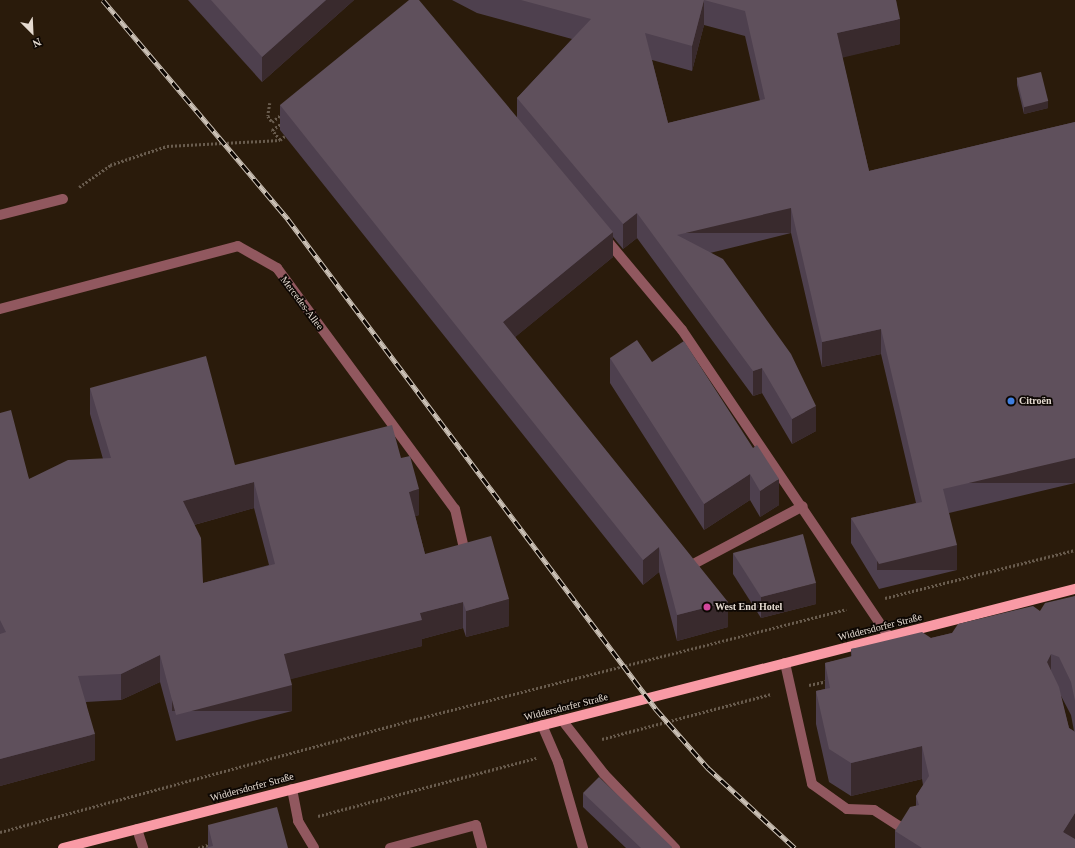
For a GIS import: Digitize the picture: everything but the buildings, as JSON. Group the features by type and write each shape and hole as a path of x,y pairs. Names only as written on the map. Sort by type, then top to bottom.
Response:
{"main road":[{"name":"Widdersdorfer Straße","path":"63,848 1075,589"}],"lane":[{"path":"0,215 63,199"},
{"path":"599,232 682,330 803,506 889,637"},
{"name":"Mercedes-Allee","path":"0,309 238,246 276,268 455,509 466,560"},
{"path":"686,568 803,506"},
{"path":"1030,601 1034,615"},
{"path":"785,664 812,784 847,809 874,810 913,835"},
{"path":"562,720 582,745 675,848"},
{"path":"542,725 554,753 584,848"},
{"path":"292,789 298,821 314,848"},
{"path":"390,848 476,825 482,848"},
{"path":"137,829 142,848"}],"path":[{"path":"270,102 268,116 272,122 287,110"},
{"path":"280,140 272,130 286,119"},
{"path":"63,199 110,165 167,146 280,140 285,136"},
{"path":"0,832 577,677 1075,551"},
{"path":"582,745 743,701 837,678"},
{"path":"298,821 554,753"},
{"path":"198,848 214,844"}],"railway":[{"path":"103,0 288,219 656,709 708,768 795,848"}],"place":[{"name":"Citroën","path":"1011,401"},
{"name":"West End Hotel","path":"707,607"}]}
